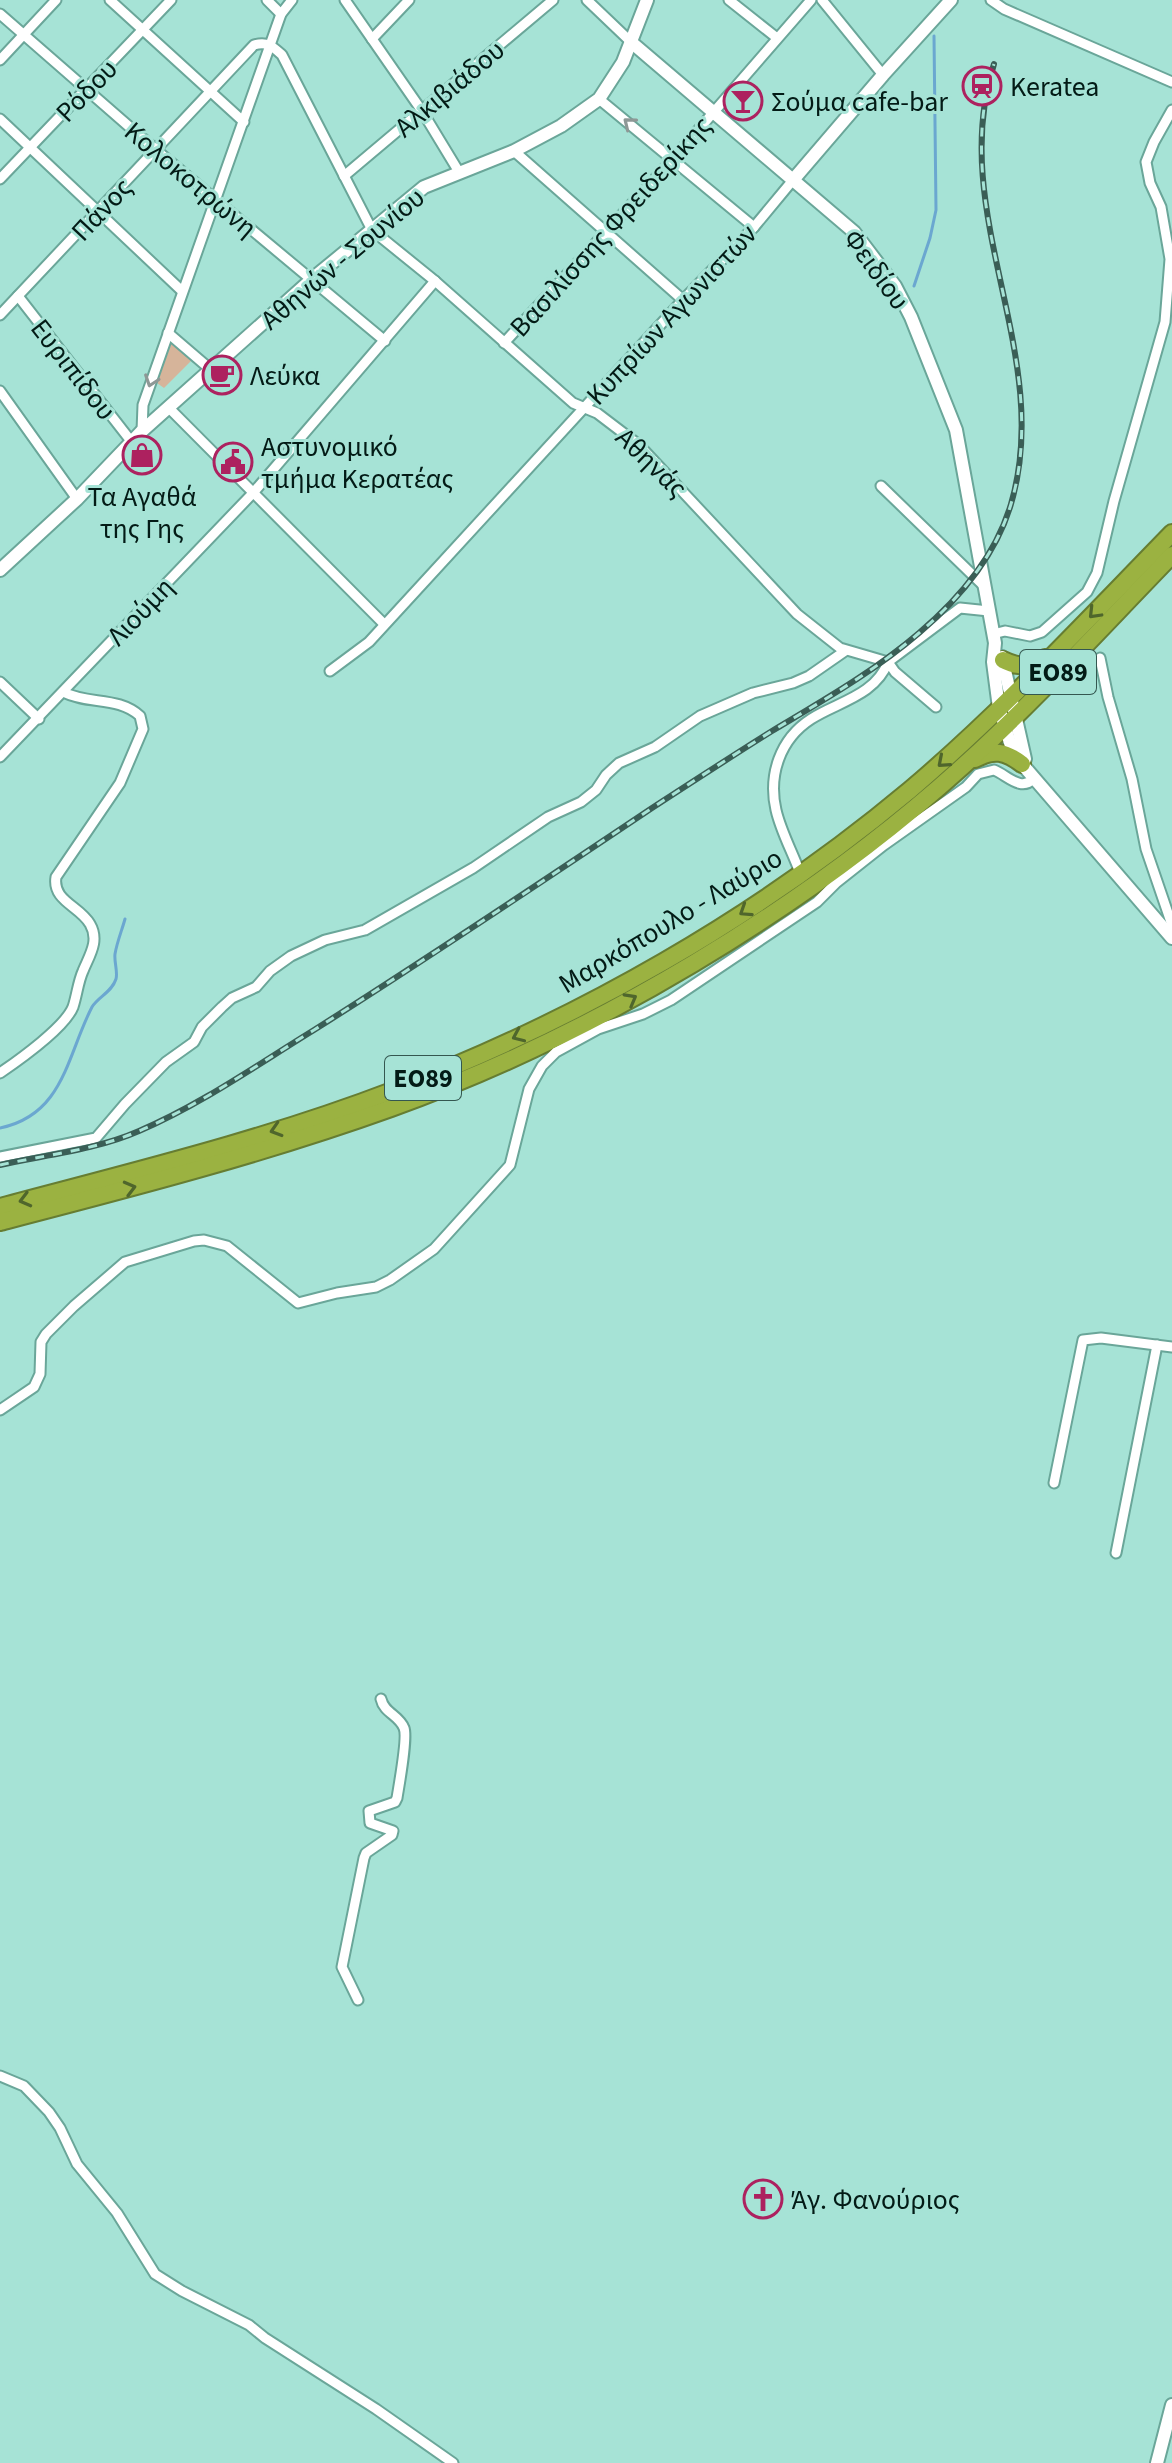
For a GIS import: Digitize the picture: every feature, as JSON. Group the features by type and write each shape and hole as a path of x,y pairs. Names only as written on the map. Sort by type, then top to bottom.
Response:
{"highway":[{"name":"Μαρκόπουλο - Λαύριο","path":"0,1222 199,1169 396,1107 555,1037 659,983 762,919 872,840 963,766 1057,651 1172,533"},
{"name":"Μαρκόπουλο - Λαύριο","path":"0,1207 167,1163 392,1091 605,994 702,938 800,873 907,792 1008,711 1172,555"},
{"path":"1003,660 1015,665 1032,665 1057,651"},
{"path":"963,766 990,752 1004,753 1022,764"}],"main road":[{"name":"Αθηνών - Σουνίου","path":"1,568 77,499 131,441 210,369 424,187 514,151 561,126 599,99 616,75 647,0"},
{"name":"Κυπρίων Αγωνιστών","path":"793,180 951,0"},
{"name":"Φειδίου","path":"631,42 854,232 895,286 911,317 956,430 994,638"},
{"path":"994,638 1003,660 1011,746 1033,779 1172,938"},
{"path":"994,638 993,662 1033,779"},
{"path":"1157,2463 1172,2405"}],"street":[{"path":"0,60 56,0"},
{"path":"110,0 244,122"},
{"name":"Ρόδου","path":"0,179 171,0"},
{"path":"267,0 281,14"},
{"path":"142,431 143,405 182,291 281,14 292,0"},
{"path":"345,0 422,111 459,172"},
{"path":"372,39 409,0"},
{"name":"Αλκιβιάδου","path":"344,176 553,0"},
{"name":"Φειδίου","path":"587,0 631,42"},
{"path":"729,0 777,38"},
{"name":"Βασιλίσσης Φρειδερίκης","path":"504,343 607,233 811,0"},
{"path":"822,0 883,75"},
{"path":"991,0 1004,9 1172,82"},
{"name":"Κολοκοτρώνη","path":"0,14 216,201 385,341"},
{"name":"Πάνος","path":"0,315 254,45 270,45"},
{"name":"Αθηνάς","path":"270,45 282,55 372,230 583,408 610,421 639,445 797,614 845,651 888,662"},
{"path":"599,99 754,227"},
{"path":"994,638 1005,631 1030,636 1042,632 1087,592 1097,573 1114,501 1165,322 1170,259 1161,207 1150,183 1146,162 1172,110"},
{"path":"0,119 182,291"},
{"path":"514,151 683,300"},
{"name":"Κυπρίων Αγωνιστών","path":"330,671 369,642 683,300 754,227 793,180"},
{"name":"Λιούμη","path":"0,757 253,493 435,281"},
{"name":"Ευριπίδου","path":"18,296 131,441"},
{"path":"168,333 210,369"},
{"path":"0,391 77,499"},
{"path":"168,407 384,624"},
{"path":"881,486 985,587"},
{"path":"800,873 776,811 774,777 778,755 804,724 849,701 881,676 888,662 960,608 989,611"},
{"path":"0,1157 96,1138 166,1062 194,1042 202,1027 222,1007 232,998 256,987 270,971 291,956 325,940 365,930 473,868 548,817 581,802 619,763 655,747 700,716 728,703 809,676 845,651"},
{"path":"1100,658 1132,779 1146,849 1172,925 1172,938"},
{"path":"888,662 895,672 936,707"},
{"path":"0,682 39,719"},
{"path":"0,1073 26,1056 65,1019 73,1007 94,935 88,921 58,892 56,877 120,783 144,725 138,713 124,705 85,700 63,692"},
{"path":"0,1410 34,1387 40,1374 41,1342 59,1321 125,1262 194,1241 216,1242 227,1246 298,1303 364,1290 390,1280 434,1249 504,1174 514,1155 529,1089 542,1066 556,1052 598,1029 643,1014 671,1000 817,902 836,883 966,787 978,774 994,770 1022,785 1029,784 1033,779"},
{"path":"1054,1483 1083,1340 1101,1338 1172,1347"},
{"path":"1116,1553 1157,1345"},
{"path":"358,2000 342,1967 364,1858 393,1831 370,1823 369,1811 395,1802 397,1798 405,1734 399,1720 382,1707 381,1699"},
{"path":"0,2076 24,2086 49,2112 77,2164 117,2213 145,2261 159,2278 249,2325 453,2463"}],"shaded area":[{"path":"173,339 194,358 164,388 157,383"}],"waterway":[{"path":"914,286 936,210 934,36"},
{"path":"0,1128 21,1121 38,1110 61,1081 92,1007 116,979 115,954 125,919"}],"railway":[{"path":"0,1165 123,1138 162,1121 228,1084 712,769 866,673 919,633 962,591 986,558 1004,523 1011,504 1021,448 1020,393 983,175 983,120 994,64"}],"place":[{"name":"Keratea","path":"982,86"},
{"name":"Σούμα cafe-bar","path":"743,101"},
{"name":"Λεύκα","path":"222,375"},
{"name":"Τα Αγαθά της Γης","path":"142,455"},
{"name":"Αστυνομικό τμήμα Κερατέας","path":"233,462"},
{"name":"Άγ. Φανούριος","path":"763,2199"}]}
